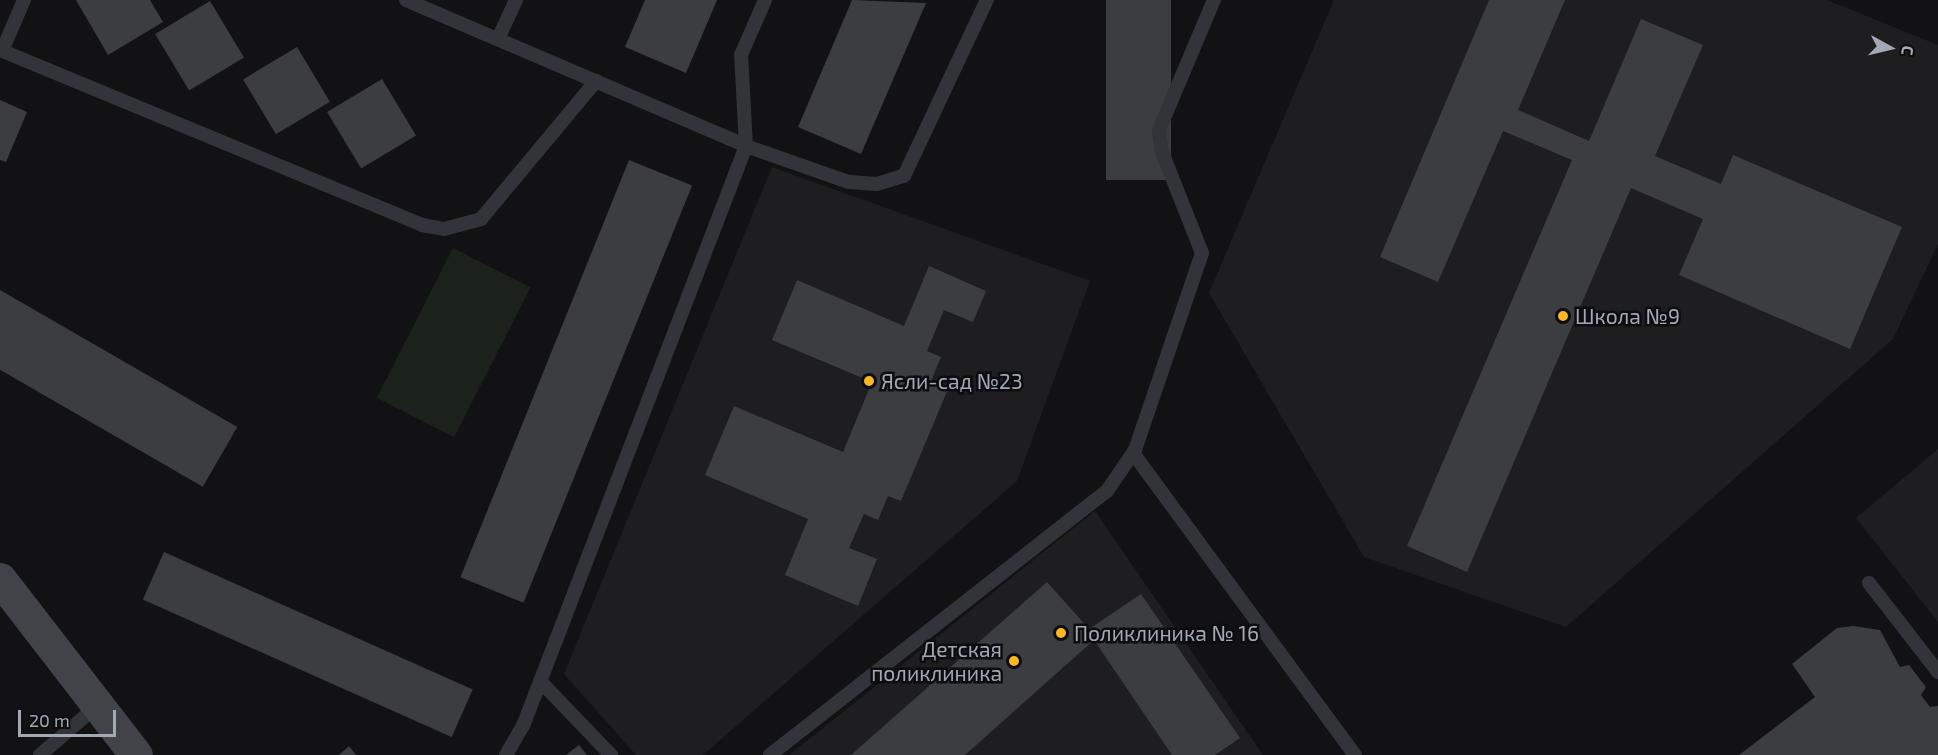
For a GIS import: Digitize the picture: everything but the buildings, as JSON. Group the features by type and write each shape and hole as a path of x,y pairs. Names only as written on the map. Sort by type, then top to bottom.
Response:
{"main road":[{"path":"0,579 136,755"}],"lane":[{"path":"24,0 1,50 422,225 444,229 481,219 596,81"},
{"path":"406,0 746,146 849,182 877,184 904,176 987,0"},
{"path":"498,39 516,0"},
{"path":"506,755 540,681 746,146 741,55 765,0"},
{"path":"770,755 1107,491 1133,453 1203,250 1162,152 1159,130 1214,0"},
{"path":"1133,453 1355,755"},
{"path":"1869,583 1938,672"},
{"path":"540,681 611,755"},
{"path":"40,755 98,705"}],"shaded area":[{"name":"Школа №9","path":"1334,0 1827,0 1938,45 1938,244 1893,339 1566,627 1364,557 1209,293"},
{"name":"Ясли-сад №23","path":"772,167 1090,281 1017,481 703,755 636,755 564,674"},
{"path":"453,248 531,287 454,437 377,398"},
{"path":"1938,449 1938,622 1856,518"},
{"name":"Поликлиника № 16","path":"1095,511 1263,755 789,755"}],"place":[{"name":"Школа №9","path":"1563,316"},
{"name":"Ясли-сад №23","path":"869,381"},
{"name":"Поликлиника № 16","path":"1061,633"},
{"name":"Детская поликлиника","path":"1014,661"}]}
